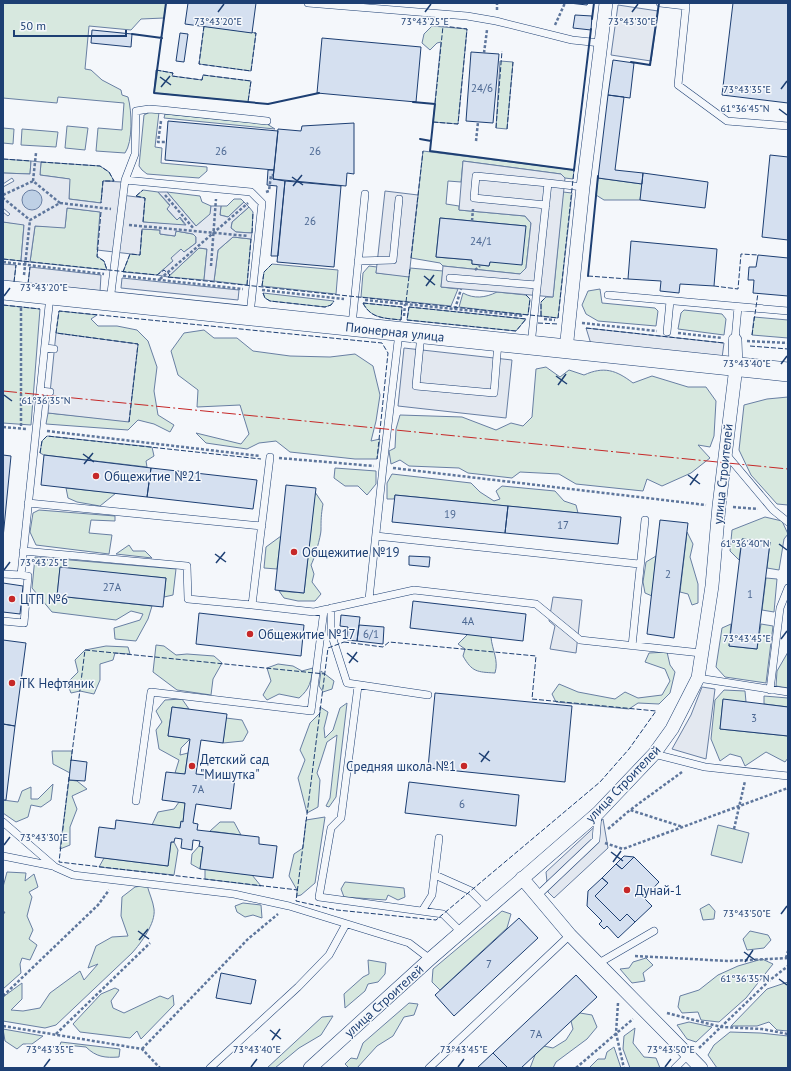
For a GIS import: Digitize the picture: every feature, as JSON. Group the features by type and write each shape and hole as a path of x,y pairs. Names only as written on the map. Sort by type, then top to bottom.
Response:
{"main road":[{"name":"Пионерная улица","path":"3,290 352,327 402,327 421,334 788,372"}],"street":[{"path":"566,350 583,187 606,3"},
{"name":"улица Строителей","path":"312,1067 430,959 598,813 654,754 672,730 698,678 712,586 719,506 736,367 736,340"},
{"path":"522,878 570,935 700,1068"}],"lane":[{"path":"308,3 467,16 488,19 572,40 601,43"},
{"path":"660,3 686,6 678,85 727,121 788,126"},
{"path":"110,302 125,180 135,154 136,111 149,109 267,121"},
{"path":"546,206 474,198 476,176 583,187"},
{"path":"125,180 251,192 262,203 250,315"},
{"path":"531,346 548,183"},
{"path":"352,327 365,194"},
{"path":"358,261 393,260 399,199"},
{"path":"450,278 537,285"},
{"path":"20,575 50,295"},
{"path":"608,295 788,311"},
{"path":"667,332 670,301"},
{"path":"736,340 738,307"},
{"path":"369,599 382,467 402,327"},
{"path":"421,334 416,386 494,393 498,342"},
{"path":"45,348 54,349"},
{"path":"40,391 50,392"},
{"path":"726,452 773,510 788,522"},
{"path":"252,604 270,457"},
{"path":"28,503 262,526"},
{"path":"632,646 639,564 645,520"},
{"path":"376,536 639,564"},
{"path":"23,551 187,566 188,599 252,604 314,612 414,590 536,604 580,640 701,652"},
{"path":"3,574 28,576 24,623 3,621"},
{"path":"770,690 780,608 788,588"},
{"path":"328,609 331,633 347,683 358,686 428,695"},
{"path":"136,801 151,692 312,710 328,609"},
{"path":"698,678 788,692"},
{"path":"358,686 341,818 331,828 319,897 443,914 461,932"},
{"path":"654,754 693,764 788,776"},
{"path":"537,896 596,840 598,813"},
{"path":"3,822 55,867"},
{"path":"422,911 432,895 439,838"},
{"path":"3,856 55,867 73,875 234,894 289,906 409,944 430,959"},
{"path":"435,875 471,890 488,908"},
{"path":"210,1068 276,1008 329,955 346,924"},
{"path":"599,963 654,931"},
{"path":"430,1068 570,935"},
{"path":"675,1068 689,1056"}],"path":[{"path":"550,35 565,3"},
{"path":"484,53 488,19"},
{"path":"162,110 158,142 166,142"},
{"path":"476,141 478,122"},
{"path":"33,181 36,153"},
{"path":"159,280 255,196 269,191 270,174 273,175"},
{"path":"30,220 3,197 33,181"},
{"path":"33,181 60,203 122,210"},
{"path":"154,183 194,230"},
{"path":"211,266 217,189"},
{"path":"30,220 60,203"},
{"path":"21,428 22,291 30,220"},
{"path":"120,224 258,237"},
{"path":"3,262 159,280 533,317 736,340 788,343"},
{"path":"402,327 405,304"},
{"path":"3,427 270,457 382,467 719,506 773,510"},
{"path":"596,840 630,810 693,764"},
{"path":"734,829 747,772"},
{"path":"596,840 623,849 788,788"},
{"path":"630,810 683,827"},
{"path":"3,996 98,904 117,880"},
{"path":"142,1049 248,939 289,906"},
{"path":"55,1035 150,943"},
{"path":"614,954 728,961 787,958 788,951"},
{"path":"689,1056 770,980 788,966"},
{"path":"619,984 616,1033 624,1068"},
{"path":"576,1068 644,1010 673,1014 721,1027 762,1030 788,1034"},
{"path":"3,1026 142,1049 160,1068"}],"shaded area":[{"path":"3,3 166,3 164,18 141,19 131,30 89,26 85,69 91,70 102,80 121,90 122,95 128,97 131,134 128,148 125,153 96,151 98,128 122,130 124,103 58,97 57,103 3,98"},
{"path":"618,5 658,11 651,61 611,55"},
{"path":"204,26 256,33 251,71 199,64"},
{"path":"432,26 467,29 458,124 433,122 441,42 437,43 430,50 422,43 424,34"},
{"path":"500,61 513,62 507,129 496,128"},
{"path":"156,70 173,73 172,76 202,80 203,75 251,81 248,102 154,93"},
{"path":"150,112 159,112 155,147 162,148 161,163 207,167 207,171 199,178 147,174 139,166 144,115"},
{"path":"165,114 267,124 275,129 164,118"},
{"path":"67,126 88,128 85,150 65,148"},
{"path":"3,128 14,129 13,144 3,143"},
{"path":"22,129 58,132 56,147 21,145"},
{"path":"423,151 574,170 573,179 565,178 561,174 463,161 461,182 448,181 446,204 459,206 459,210 525,216 531,223 526,268 520,274 443,266 440,263 411,258","holes":["440,218 526,226 490,262 489,266 472,264 472,260 436,257"]},
{"path":"3,159 31,161 30,174 3,173"},
{"path":"31,161 41,162 40,175 70,179 69,199 101,203 103,181 122,182 121,195 145,198 143,222 186,225 180,217 177,220 167,209 170,205 158,192 167,192 196,226 210,214 211,206 221,206 220,215 228,217 244,202 249,207 232,222 231,228 236,232 252,233 251,239 233,237 218,250 214,281 204,280 207,249 199,248 168,277 157,275 173,261 171,258 181,249 184,252 196,243 196,237 193,234 176,231 175,236 160,234 160,230 142,229 140,255 97,250 100,212 67,208 65,228 35,226 30,262 21,261 24,225 3,222 3,212 8,216 10,214 3,208 3,187 14,181 12,178 3,184 3,173 30,174"},
{"path":"463,161 561,174 565,178 553,297 441,287 443,266 520,274 526,268 531,223 525,216 459,210"},
{"path":"41,162 100,166 109,172 114,181 103,181 101,203 69,199 69,179 40,175"},
{"path":"598,178 642,184 640,200 604,200 596,195"},
{"path":"143,190 158,192 170,206 167,209 177,220 179,217 186,226 143,222 145,198 136,196"},
{"path":"385,191 418,195 409,277 376,273"},
{"path":"167,192 200,196 202,202 211,206 211,214 196,226"},
{"path":"563,192 572,193 558,318 541,316 541,302 546,297 553,297"},
{"path":"234,199 241,199 244,202 228,217 220,215 221,206 227,206"},
{"path":"249,207 253,212 252,233 236,232 231,228 232,222"},
{"path":"67,208 101,212 97,256 104,261 107,270 30,262 35,226 65,227"},
{"path":"3,222 24,224 21,261 3,259"},
{"path":"142,229 160,230 160,234 175,236 176,231 193,234 196,237 196,243 184,252 181,249 173,261 157,275 123,272 130,254 140,254"},
{"path":"233,237 251,239 247,285 214,281 218,250"},
{"path":"199,248 207,249 204,280 168,277"},
{"path":"3,264 16,265 14,282 3,281"},
{"path":"272,264 338,270 336,294 262,286 264,272"},
{"path":"369,266 377,267 376,273 409,276 410,268 443,271 441,287 458,289 451,306 361,297 363,273"},
{"path":"30,267 101,275 100,292 28,284"},
{"path":"122,278 239,290 238,300 121,288"},
{"path":"600,289 602,303 655,308 658,311 656,326 598,321 586,314 582,305 588,291"},
{"path":"497,292 526,295 530,299 528,315 459,307 463,293 480,297 488,296"},
{"path":"263,293 334,301 331,305 325,307 270,301 265,298"},
{"path":"363,303 402,307 401,320 374,315"},
{"path":"3,305 40,309 31,425 3,423"},
{"path":"409,307 526,319 516,331 407,320"},
{"path":"684,310 722,314 726,319 724,335 678,329 681,313"},
{"path":"59,311 97,315 91,319 98,326 117,326 137,330 148,341 157,367 154,391 158,415 174,425 170,432 154,424 138,420 128,430 46,424 48,413 129,421 138,344 56,333"},
{"path":"754,317 788,320 788,338 752,335"},
{"path":"586,328 724,343 722,358 591,344"},
{"path":"204,330 214,338 237,338 253,351 290,356 330,357 355,354 373,366 380,395 371,441 380,439 377,459 355,459 290,452 276,441 259,443 247,449 206,443 196,433 241,444 249,434 240,405 197,407 198,390 178,375 171,351 184,333"},
{"path":"56,333 138,344 129,422 48,413"},
{"path":"404,348 512,360 506,418 398,406"},
{"path":"546,367 560,377 569,370 584,375 591,372 604,370 615,372 633,383 652,376 688,387 706,387 716,401 714,436 710,447 698,445 710,458 691,473 662,486 647,479 643,491 576,484 559,474 520,472 512,478 468,473 459,468 409,466 400,460 391,464 389,451 395,448 396,429 400,415 462,417 496,430 511,423 523,426 532,417 536,369"},
{"path":"788,397 788,505 777,504 751,475 739,450 744,405 767,399"},
{"path":"47,436 152,447 154,456 146,461 147,467 44,455 40,453 42,441"},
{"path":"335,468 376,471 376,484 367,495 358,486 345,486 334,478"},
{"path":"392,474 471,483 480,492 494,501 500,499 496,491 502,486 555,491 564,501 576,505 578,513 395,495 394,499 387,499 387,483"},
{"path":"66,488 116,493 100,506 77,502 68,498"},
{"path":"315,492 323,504 320,537 311,565 314,574 312,582 321,594 315,601 298,601 284,598 279,591 304,593"},
{"path":"39,510 115,516 115,521 91,520 89,533 112,535 109,554 36,545 30,532 33,513"},
{"path":"765,517 782,521 788,534 784,539 779,570 767,568 770,542 742,539 739,560 730,551 732,530"},
{"path":"687,532 693,544 690,557 698,584 698,603 692,605 688,594 680,592"},
{"path":"281,536 277,569 264,568 266,547"},
{"path":"129,545 133,551 145,551 152,558 116,554"},
{"path":"656,556 652,596 645,593 643,582 646,562"},
{"path":"35,557 176,569 173,595 164,597 166,578 60,568 57,596 152,606 148,619 136,641 115,639 114,628 140,620 143,614 131,611 116,620 52,612 32,588"},
{"path":"766,578 777,579 774,612 762,610"},
{"path":"553,597 582,600 576,653 550,649 555,626 549,621"},
{"path":"731,624 729,646 757,649 761,624 773,626 766,683 725,677 716,667 722,628"},
{"path":"468,634 491,637 496,659 495,673 476,670 466,661 463,656 465,649 458,644"},
{"path":"156,645 164,646 176,655 187,654 214,656 222,663 213,679 211,695 177,690 153,672"},
{"path":"106,646 128,647 130,654 115,653 113,660 100,664 100,680 94,694 80,691 71,693 67,683 78,672 75,660 85,650"},
{"path":"667,652 670,665 675,672 670,693 659,704 638,703 629,709 556,702 552,694 559,684 578,692 615,699 625,692 638,698 662,695 670,681 665,669 645,662 649,653"},
{"path":"788,652 788,688 776,686 777,671"},
{"path":"278,664 293,666 302,671 313,668 312,677 306,691 299,698 279,694 267,700 263,695 271,681 267,668"},
{"path":"321,671 334,681 332,689 323,692 319,686"},
{"path":"702,687 715,689 706,759 672,749 691,715"},
{"path":"724,690 745,691 746,702 723,700 720,729 788,736 788,758 785,762 766,752 745,766 741,757 730,754 720,761 711,739 715,700"},
{"path":"764,696 788,698 788,707 764,704"},
{"path":"182,699 189,709 172,707 168,736 190,739 181,748 180,755 188,753 185,774 175,773 179,760 159,749 156,730 162,722 156,711 165,700"},
{"path":"347,703 336,797 329,807 326,806 330,798 337,735 327,742 317,773 320,780 318,807 307,813 298,778 305,760 300,750 310,723 320,713 320,707 328,712 324,728 325,738 333,730 340,708"},
{"path":"226,718 242,720 248,732 243,741 223,743"},
{"path":"52,751 72,751 70,773 53,764"},
{"path":"69,780 77,781 87,789 72,796 77,809 70,827 70,845 60,849"},
{"path":"53,784 51,800 41,807 31,805 28,817 16,822 3,813 3,800 18,802 22,791 31,787 31,799 38,799"},
{"path":"179,802 185,803 183,822 181,822 180,828 152,825 158,812 174,809"},
{"path":"325,817 315,883 301,895 297,896 297,890 289,876 294,854 303,848 306,820"},
{"path":"603,819 608,848 554,898 548,892 546,872"},
{"path":"220,822 234,822 241,835 210,831"},
{"path":"718,825 749,833 742,863 711,855"},
{"path":"171,842 174,842 178,850 174,875 99,867 104,858 168,866"},
{"path":"199,846 203,847 200,869 191,864 192,854"},
{"path":"205,869 252,875 261,886 205,879"},
{"path":"7,872 26,873 25,881 34,874 38,887 29,892 32,897 27,916 33,930 29,939 37,945 30,960 22,958 20,964 21,973 3,989 3,915 5,912 3,912 3,887"},
{"path":"345,882 404,888 405,897 398,900 388,895 386,900 344,897 341,889"},
{"path":"147,885 154,914 153,920 143,938 132,953 56,1025 45,1028 3,1021 3,997 22,983 22,999 11,1010 23,1011 40,1008 50,993 80,971 84,980 98,964 88,968 96,946 112,937 128,936 121,916 122,897 135,887"},
{"path":"243,903 261,905 262,918 253,915 245,917 237,912 235,906"},
{"path":"709,904 715,911 714,919 703,920 700,909"},
{"path":"502,911 511,914 507,928 440,990 432,982 433,969"},
{"path":"750,931 768,935 771,940 764,948 747,950 743,939"},
{"path":"646,958 653,965 643,973 645,981 632,983 620,969 629,968 633,962"},
{"path":"762,959 773,964 746,998 719,1022 701,1020 698,1012 682,1013 678,1007 680,996 699,990 718,975 738,966"},
{"path":"368,960 386,963 385,974 378,982 368,984 365,991 345,1008 344,994 363,977 369,974"},
{"path":"788,982 788,1031 777,1030 769,1022 757,1026 731,1026 767,989"},
{"path":"115,988 119,990 111,1001 113,1008 124,1013 160,996 168,999 173,995 174,1005 141,1039 137,1031 130,1038 80,1032 73,1024 101,994"},
{"path":"409,1003 418,1004 414,1015 404,1017 393,1036 377,1046 357,1068 349,1068 345,1064 351,1058 357,1059 363,1043"},
{"path":"580,1013 592,1015 597,1027 587,1039 556,1062 553,1068 530,1068 535,1055 544,1046 553,1048 566,1040 573,1029 571,1021"},
{"path":"333,1016 321,1035 299,1048 275,1068 267,1068 322,1017"},
{"path":"689,1022 712,1027 696,1042 687,1039 677,1025"},
{"path":"635,1028 633,1043 644,1057 656,1058 660,1068 630,1068 623,1049 624,1036"},
{"path":"3,1029 43,1036 32,1044 23,1044 17,1049 5,1041"},
{"path":"730,1032 788,1036 788,1068 717,1068 708,1055 714,1045"},
{"path":"61,1042 120,1049 119,1057 101,1056 93,1053 86,1047 66,1045 63,1049 59,1048"},
{"path":"614,1047 621,1068 589,1068 598,1059 605,1059 607,1052"}],"water":[{"path":"32,190 39,193 42,200 39,207 32,210 25,207 22,200 25,193"}],"building":[{"path":"188,3 256,3 252,33 185,24"},
{"path":"569,3 588,3 587,5"},
{"path":"733,3 788,3 788,103 722,95"},
{"path":"575,15 592,16 591,30 573,28"},
{"path":"92,30 132,34 131,47 91,43"},
{"path":"180,33 188,34 184,62 176,61"},
{"path":"322,38 421,47 416,102 317,93"},
{"path":"471,52 499,54 493,123 466,121"},
{"path":"613,60 634,63 630,98 608,95"},
{"path":"608,95 624,97 615,170 643,173 642,184 598,178"},
{"path":"168,121 278,131 274,170 165,160"},
{"path":"354,123 354,174 347,173 346,186 273,179 278,129 301,131 302,126"},
{"path":"770,155 788,157 788,240 762,237"},
{"path":"268,170 274,170 273,179 285,181 278,256 271,256 277,186 267,185"},
{"path":"643,173 708,182 705,208 640,200"},
{"path":"285,181 341,186 334,267 277,262"},
{"path":"440,218 526,226 522,265 490,262 489,266 472,264 472,260 436,257"},
{"path":"631,241 717,249 714,286 680,284 679,293 660,291 661,281 628,279"},
{"path":"758,255 788,258 788,296 753,293 754,280 748,280 749,267 756,267"},
{"path":"3,455 11,456 3,538"},
{"name":"Общежитие №21","path":"44,455 151,468 147,497 41,485"},
{"path":"151,468 257,480 253,509 147,497"},
{"name":"Общежитие №19","path":"286,485 316,488 304,593 275,590"},
{"path":"395,495 508,506 505,533 392,522"},
{"path":"508,506 621,517 618,544 505,533"},
{"path":"660,520 688,523 674,638 647,634"},
{"path":"742,539 770,542 757,649 729,646"},
{"path":"409,556 430,557 429,567 409,565"},
{"path":"60,567 166,578 163,607 57,596"},
{"name":"ЦТП №6","path":"3,583 23,586 20,614 3,612"},
{"path":"413,601 526,614 523,641 410,628"},
{"name":"Общежитие №17","path":"199,613 304,625 301,656 196,644"},
{"path":"341,615 360,617 357,641 347,640 348,627 340,626"},
{"path":"359,625 384,627 383,644 357,641"},
{"name":"ТК Нефтяник","path":"3,640 26,643 15,726 3,724"},
{"path":"435,693 572,706 565,782 428,768"},
{"path":"723,699 788,707 788,736 720,729"},
{"path":"172,707 227,714 223,743 201,740 196,774 235,778 231,809 196,804 193,823 198,824 197,830 259,837 259,844 277,846 273,878 200,869 203,847 199,846 200,841 193,840 192,850 181,848 182,839 175,838 174,842 171,842 168,866 95,857 99,827 115,829 116,820 180,828 181,821 183,822 185,803 162,800 166,772 185,774 190,739 168,736"},
{"path":"3,724 15,726 6,800 3,800"},
{"path":"71,760 87,762 85,781 69,780"},
{"path":"409,782 519,795 516,826 405,813"},
{"path":"624,856 634,857 622,869 616,864"},
{"name":"Дунай-1","path":"634,857 659,882 644,898 652,906 635,922 627,914 620,921 595,896 608,883 602,878 616,864 622,869"},
{"path":"602,878 608,883 595,896 620,921 627,914 635,922 618,938 607,926 604,929 599,924 602,921 587,906 588,891"},
{"path":"519,918 538,938 454,1016 435,995"},
{"path":"221,973 256,980 251,1004 216,998"},
{"path":"576,975 597,997 521,1068 508,1068 493,1053"},
{"path":"493,1053 508,1068 477,1068"}],"fence":[{"path":"204,26 199,64 251,71 256,33 252,33"},
{"path":"433,122 458,124 467,29 443,26 435,104"},
{"path":"496,128 502,51"},
{"path":"507,129 513,62"},
{"path":"156,70 173,73 172,76 202,80 203,75 251,81 248,102"},
{"path":"411,258 423,151"},
{"path":"3,159 31,161"},
{"path":"41,162 100,166 109,172 114,181 103,181 101,203"},
{"path":"168,277 558,318 574,170"},
{"path":"136,196 143,190"},
{"path":"136,196 145,198 143,222"},
{"path":"101,212 97,257 104,261 107,270"},
{"path":"252,233 253,212"},
{"path":"123,272 130,254 140,255 142,229"},
{"path":"247,285 251,239"},
{"path":"714,286 738,289 741,254 758,255"},
{"path":"3,259 157,275 164,270 170,275 168,277"},
{"path":"262,286 264,272 272,264"},
{"path":"14,282 16,265"},
{"path":"28,284 30,267"},
{"path":"406,302 410,268"},
{"path":"588,276 628,279"},
{"path":"263,293 265,298 270,301 325,307 331,305 334,301"},
{"path":"752,335 758,293"},
{"path":"526,295 530,299 528,315"},
{"path":"541,316 541,302 546,297"},
{"path":"363,303 402,307 401,320 374,315 363,303"},
{"path":"3,305 40,309"},
{"path":"409,307 526,319 516,331 407,320 409,307"},
{"path":"129,422 138,344 56,333 59,311 382,343 388,353 377,459"},
{"path":"538,323 558,324"},
{"path":"586,328 724,343"},
{"path":"750,346 788,349"},
{"path":"40,453 42,441 47,436 261,459"},
{"path":"344,642 383,647 389,642 536,656 532,699 656,711 629,749 600,782 436,920 337,910 296,901 328,648 344,642"},
{"path":"71,761 85,650 325,674"},
{"path":"69,777 59,862 298,890"}],"wall":[{"path":"166,3 154,93 268,104 319,93"},
{"path":"592,19 594,3"},
{"path":"631,62 650,65 659,3"},
{"path":"413,102 435,104 430,151 574,170 591,29"},
{"path":"132,34 162,38"},
{"path":"420,139 431,141"},
{"path":"588,276 598,176"}],"power":[{"path":"3,391 788,469"}],"place":[{"name":"Общежитие №21","path":"96,476"},
{"name":"Общежитие №19","path":"294,552"},
{"name":"ЦТП №6","path":"12,599"},
{"name":"Общежитие №17","path":"250,634"},
{"name":"ТК Нефтяник","path":"12,683"},
{"name":"Детский сад \"Мишутка\"","path":"192,766"},
{"name":"Средняя школа №1","path":"464,766"},
{"name":"Дунай-1","path":"627,890"}]}
